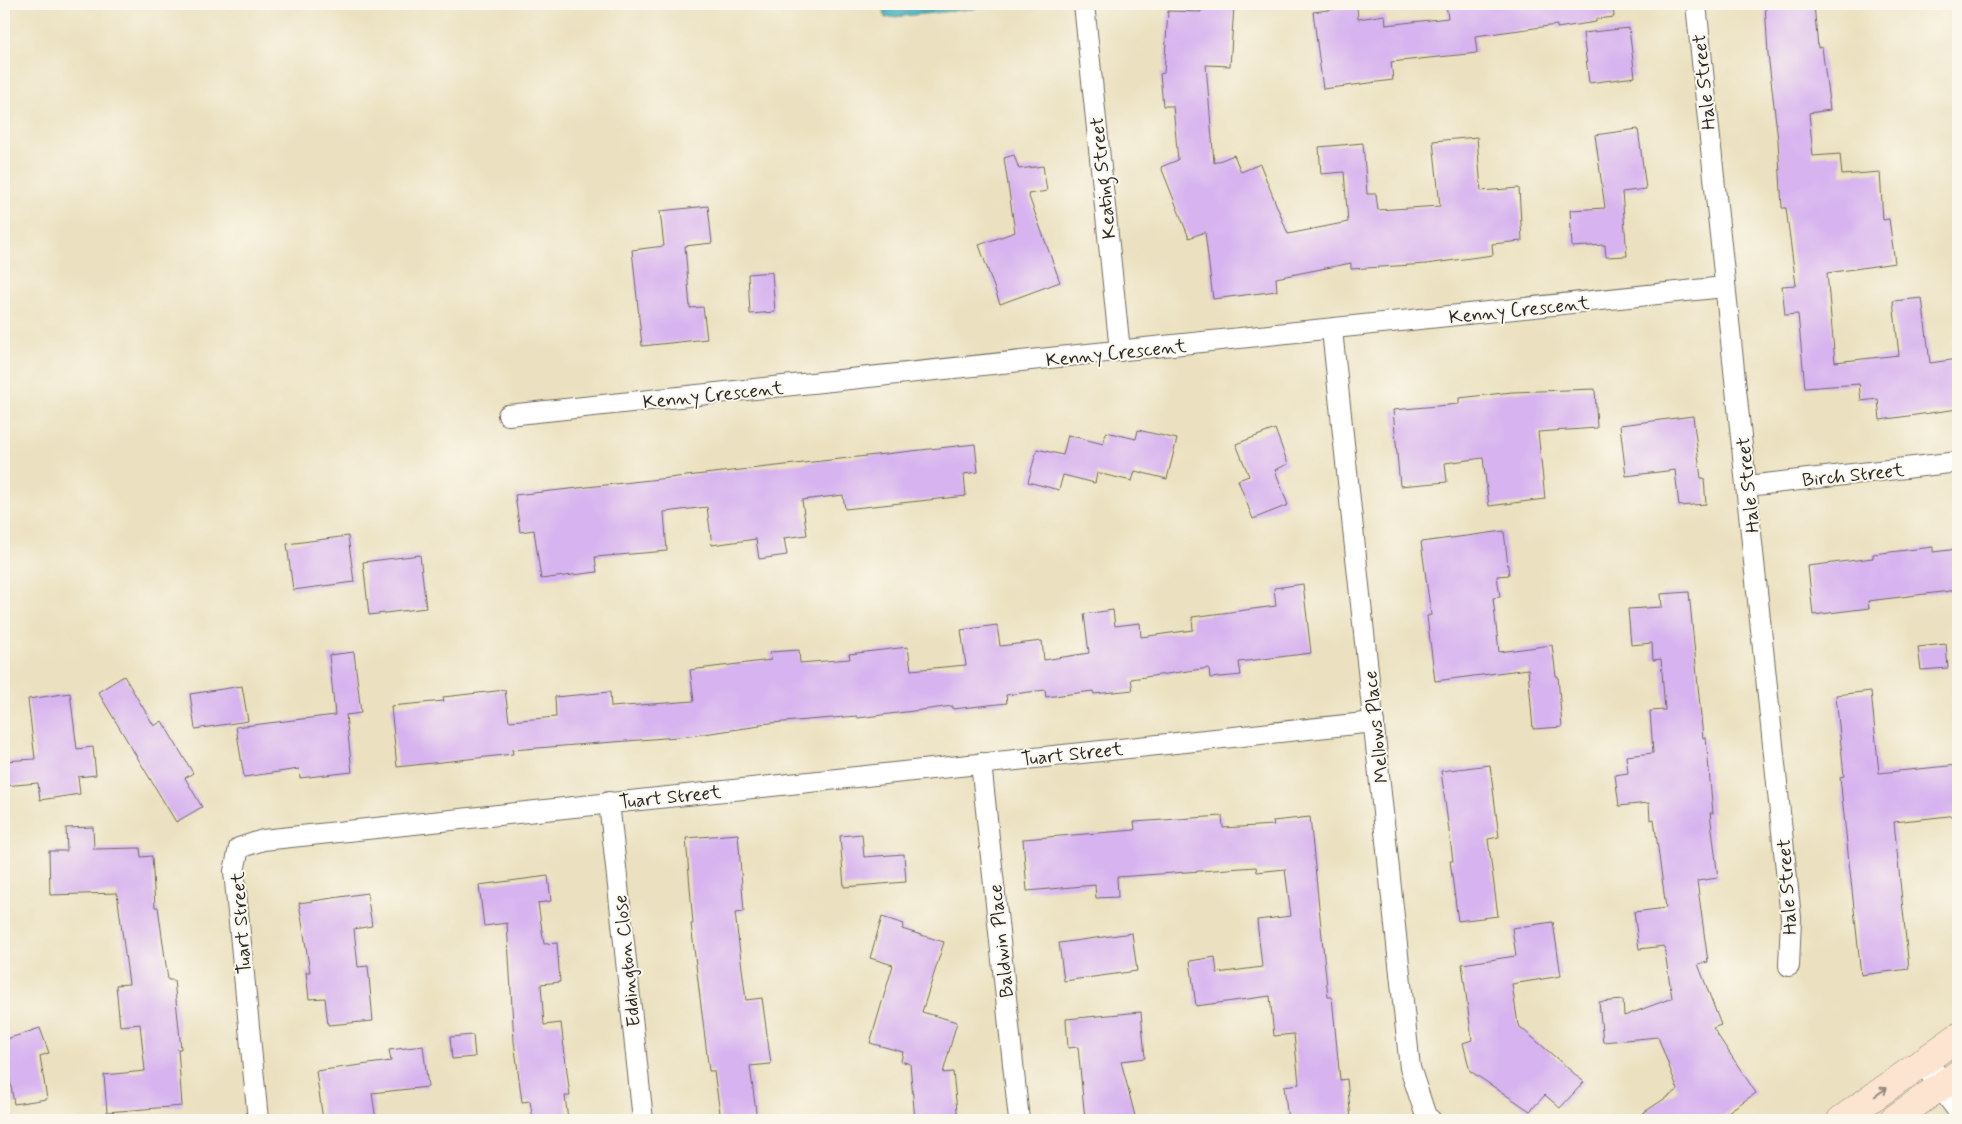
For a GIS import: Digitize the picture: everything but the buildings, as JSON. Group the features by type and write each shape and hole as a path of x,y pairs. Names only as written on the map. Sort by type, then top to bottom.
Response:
{"main road":[{"path":"1841,1120 1958,1037"},
{"path":"1893,1120 1950,1079"}],"street":[{"name":"Keating Street","path":"1084,4 1120,352"},
{"name":"Hale Street","path":"1696,4 1791,918 1789,966"},
{"name":"Kenny Crescent","path":"508,415 1332,330 1724,287"},
{"name":"Mellows Place","path":"1332,330 1410,1068 1426,1116 1431,1120"},
{"name":"Birch Street","path":"1747,486 1958,462"},
{"name":"Tuart Street","path":"258,1120 234,871 239,848 263,840 1374,722"},
{"name":"Baldwin Place","path":"981,763 1019,1120"},
{"name":"Eddington Close","path":"610,802 643,1120"},
{"path":"1924,1061 1950,1079 1958,1107"}],"water":[{"path":"883,4 1020,4 885,18"}]}
